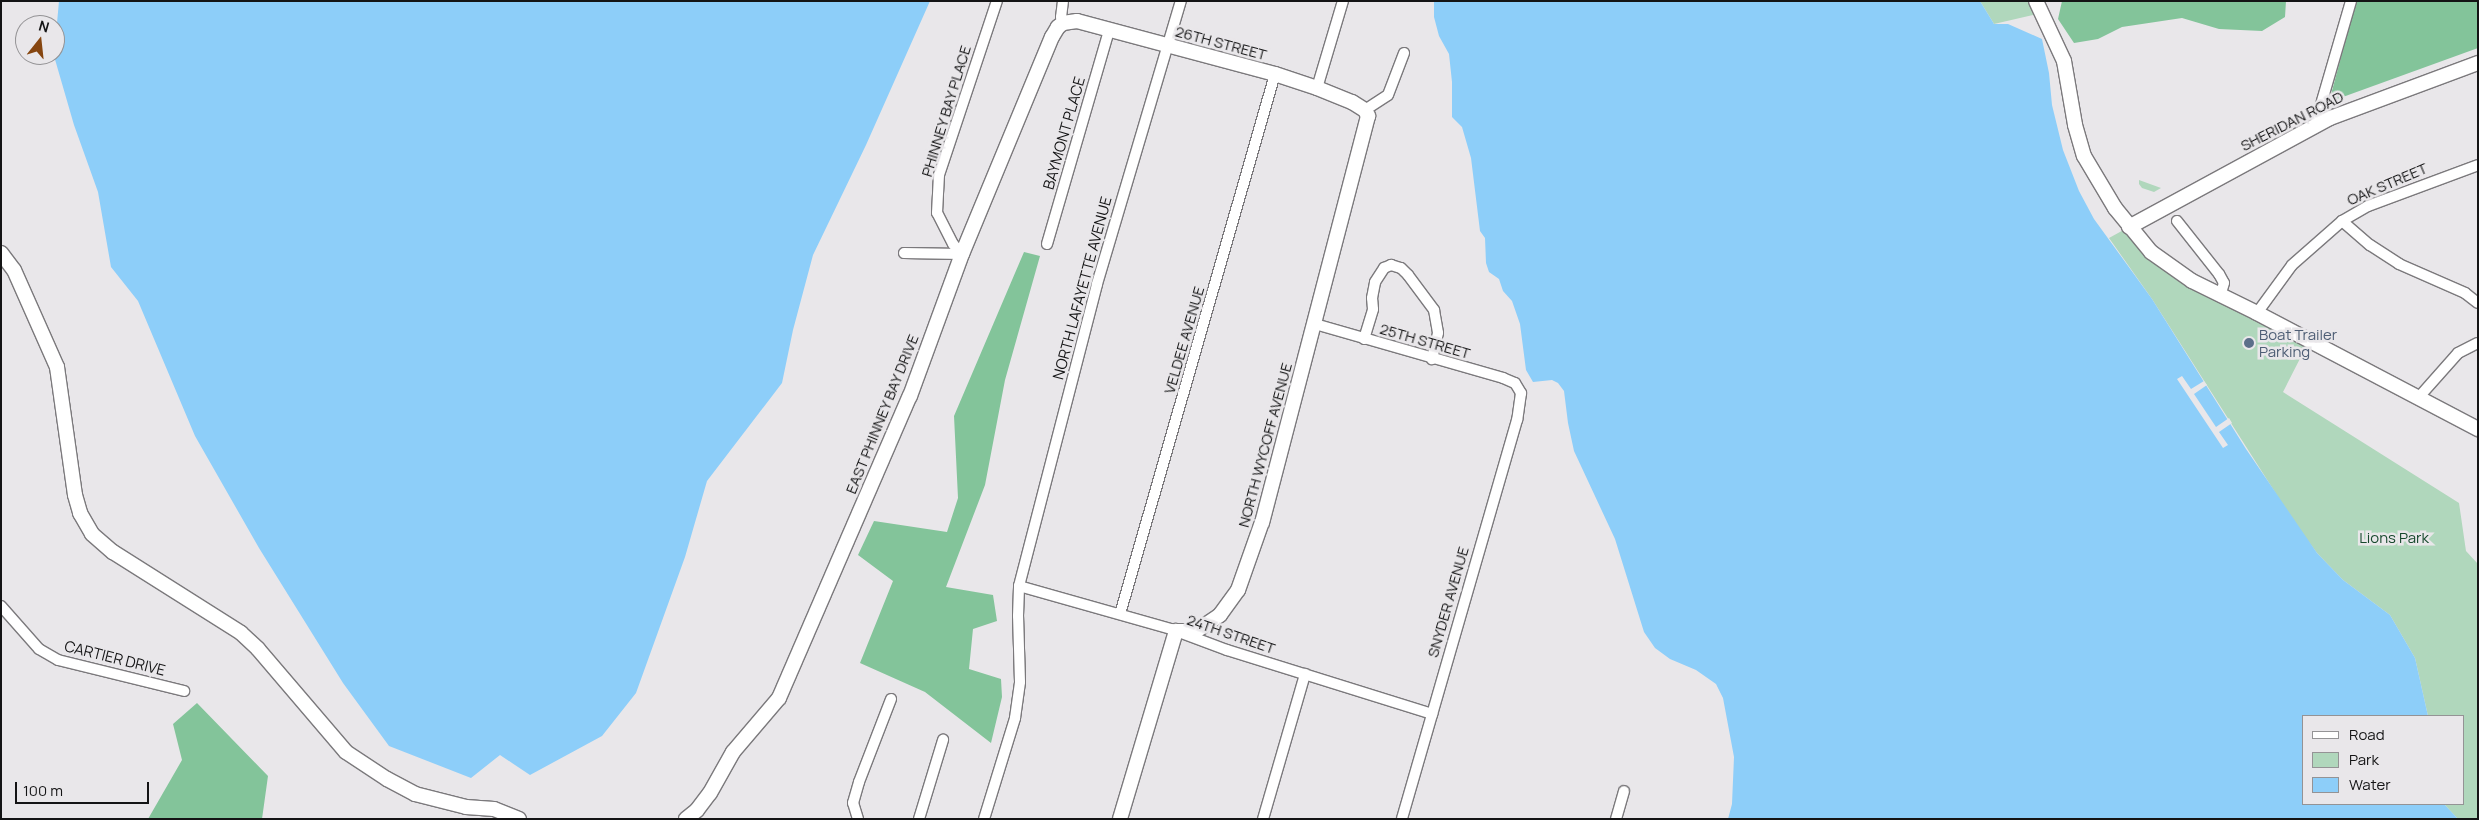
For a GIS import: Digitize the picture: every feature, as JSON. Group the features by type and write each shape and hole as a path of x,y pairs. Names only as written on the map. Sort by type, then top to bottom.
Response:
{"street":[{"name":"PHINNEY BAY PLACE","path":"962,254 954,244 937,213 939,175 997,1"},
{"path":"1063,1 1061,17 1064,23"},
{"name":"NORTH LAFAYETTE AVENUE","path":"984,819 1015,718 1020,682 1019,586 1097,284 1181,1"},
{"path":"1317,88 1343,1"},
{"path":"2036,1 2064,61 2074,126 2084,156 2101,186 2129,227 2160,260 2192,281 2220,296 2257,313 2420,397 2478,429"},
{"path":"2315,125 2351,1"},
{"name":"26TH STREET","path":"1064,23 1077,21 1275,74 1317,88 1352,102 1365,110"},
{"name":"EAST PHINNEY BAY DRIVE","path":"686,819 697,810 710,793 733,752 779,698 907,404 962,254 1052,37 1058,27 1064,23"},
{"name":"BAYMONT PLACE","path":"1047,244 1110,30"},
{"path":"1365,110 1388,95 1404,53"},
{"name":"SHERIDAN ROAD","path":"2129,227 2315,125 2362,105 2478,62"},
{"name":"VELDEE AVENUE","path":"1120,614 1275,74"},
{"name":"NORTH WYCOFF AVENUE","path":"1176,631 1196,631 1220,615 1238,590 1262,522 1315,324 1368,116 1365,110"},
{"name":"OAK STREET","path":"2257,313 2292,265 2342,221 2368,206 2478,165"},
{"path":"2177,221 2219,274 2224,283 2220,296"},
{"path":"2342,221 2370,245 2399,264 2465,293 2478,303"},
{"path":"1,253 14,270 57,367 75,496 80,513 92,534 113,552 241,633 264,656 346,752 387,779 415,794 466,807 494,809 519,819"},
{"path":"904,253 962,254"},
{"path":"1364,339 1373,310 1372,298 1375,282 1384,268 1391,265 1401,268 1434,310 1438,333 1432,359"},
{"name":"25TH STREET","path":"1315,324 1509,380 1520,387 1522,393"},
{"path":"2420,397 2458,353 2478,343"},
{"name":"SNYDER AVENUE","path":"1402,819 1517,420 1522,393"},
{"name":"24TH STREET","path":"1019,586 1176,631 1227,650 1432,714"},
{"name":"CARTIER DRIVE","path":"1,606 39,649 58,660 184,691"},
{"path":"1120,819 1176,631"},
{"path":"1264,819 1305,674"},
{"path":"858,819 853,803 859,782 891,699"},
{"path":"918,819 943,740"},
{"path":"1616,819 1624,791"}],"green space":[{"path":"1980,1 2036,1 2041,13 1994,24"},
{"path":"2062,1 2286,1 2285,17 2262,31 2219,29 2182,18 2122,27 2098,39 2074,43 2058,19"},
{"path":"2356,1 2478,1 2478,48 2329,102"},
{"path":"2139,180 2161,188 2154,192 2142,188"},
{"name":"Lions Park","path":"2129,227 2151,252 2309,341 2283,392 2459,503 2466,551 2478,564 2478,819 2458,819 2445,805 2464,805 2464,715 2428,715 2415,658 2390,615 2343,580 2317,553 2294,522 2152,299 2109,238"},
{"path":"1024,252 1040,256 1005,380 985,485 946,587 993,595 997,621 973,629 969,669 1001,679 1002,697 991,743 925,692 860,663 893,581 858,555 874,521 947,532 958,498 954,416"},
{"path":"197,703 268,776 262,819 148,819 182,760 173,724"}],"water":[{"path":"59,1 930,1 866,145 813,255 793,330 782,383 707,481 685,557 636,693 602,736 530,775 500,755 471,778 389,746 343,683 259,548 195,436 138,301 111,267 98,192 74,125 57,65 65,65 65,15 58,15"},
{"path":"1434,1 1980,1 1994,24 2008,24 2042,39 2049,73 2052,105 2063,150 2079,191 2094,219 2152,299 2246,449 2317,553 2343,580 2390,615 2415,658 2428,715 2302,715 2302,805 2445,805 2458,819 1728,819 1732,804 1734,757 1723,698 1716,684 1696,670 1670,659 1655,648 1644,632 1615,539 1574,451 1564,391 1558,383 1552,380 1533,382 1526,370 1520,324 1512,301 1503,291 1499,279 1489,272 1486,263 1485,238 1480,231 1471,158 1462,127 1452,117 1452,82 1449,54 1439,36 1434,17"}],"pier":[{"path":"2182,376 2191,389 2204,381 2207,385 2194,394 2216,427 2229,418 2232,423 2219,432 2228,445 2223,448 2177,379"}],"place":[{"name":"Boat Trailer Parking","path":"2249,343"}]}
